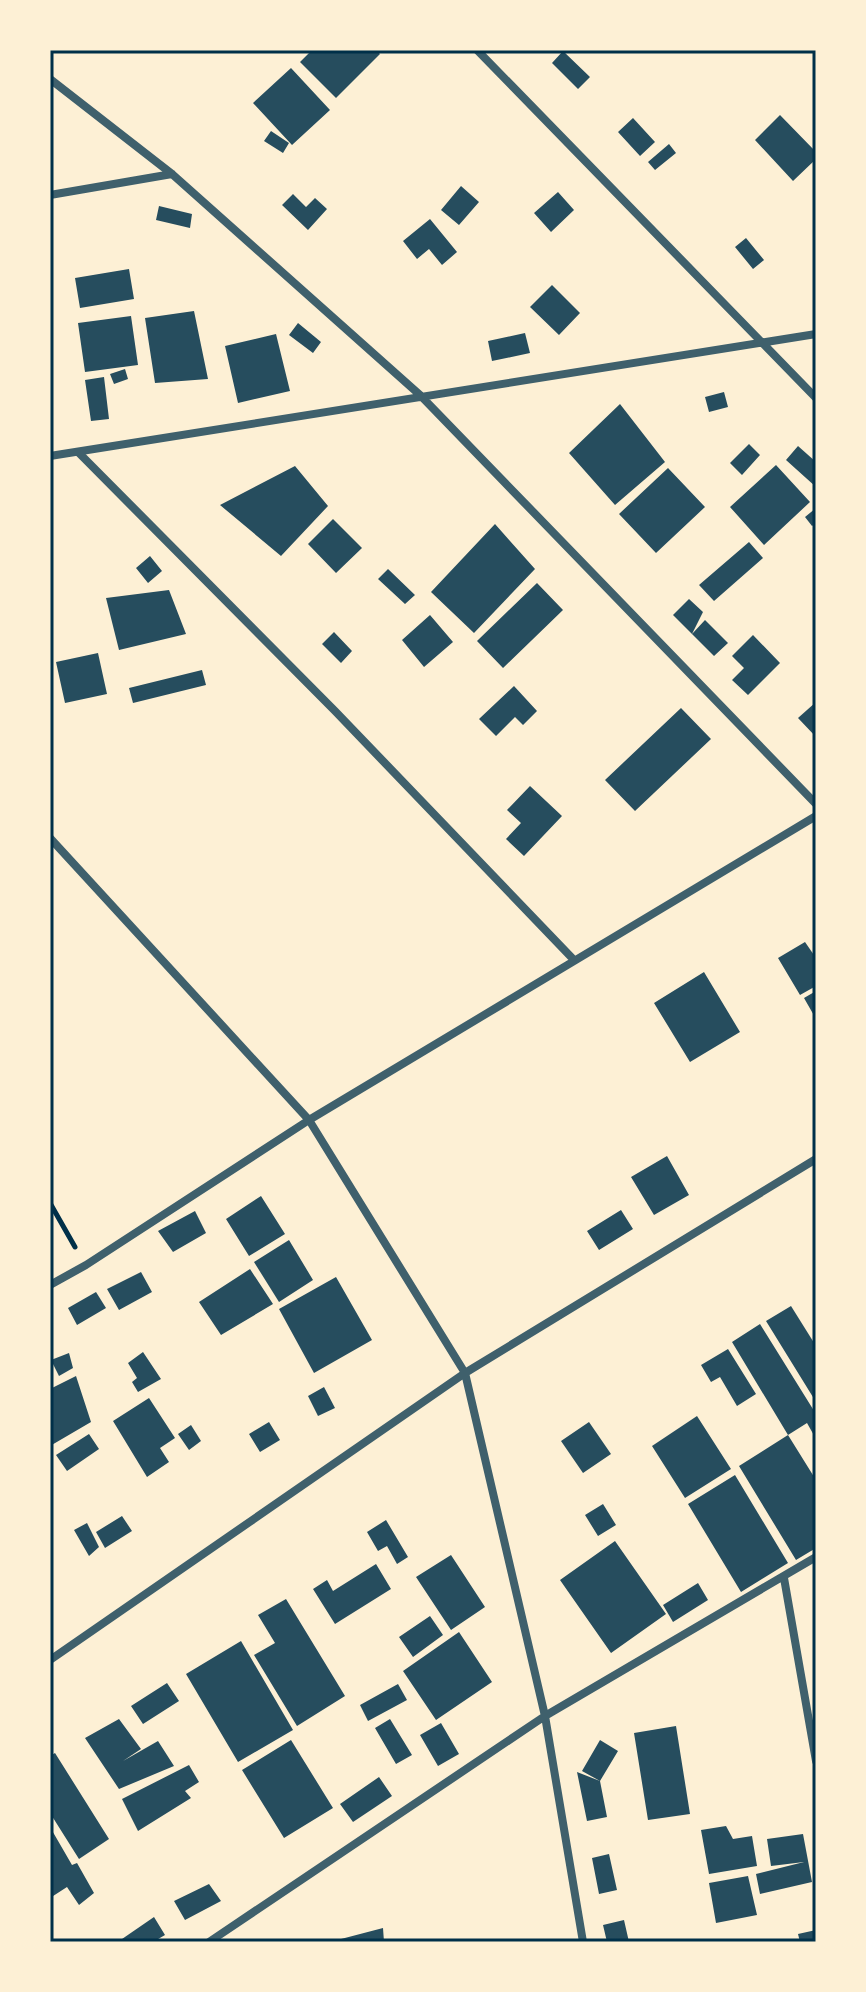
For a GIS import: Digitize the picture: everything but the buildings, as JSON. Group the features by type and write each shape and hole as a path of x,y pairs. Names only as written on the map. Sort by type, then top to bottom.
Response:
{"street":[{"path":"477,50 816,398"},
{"path":"50,79 172,174 420,395 816,804"},
{"path":"50,195 172,174"},
{"path":"50,456 816,334"},
{"path":"78,452 335,711 574,960"},
{"path":"50,1285 86,1265 309,1120 816,816"},
{"path":"50,838 309,1120 465,1373 545,1716 583,1942"},
{"path":"50,1660 465,1373 816,1159"},
{"path":"209,1942 545,1716 816,1557"},
{"path":"784,1578 816,1761"}],"path":[{"path":"50,1203 86,1265"}]}
